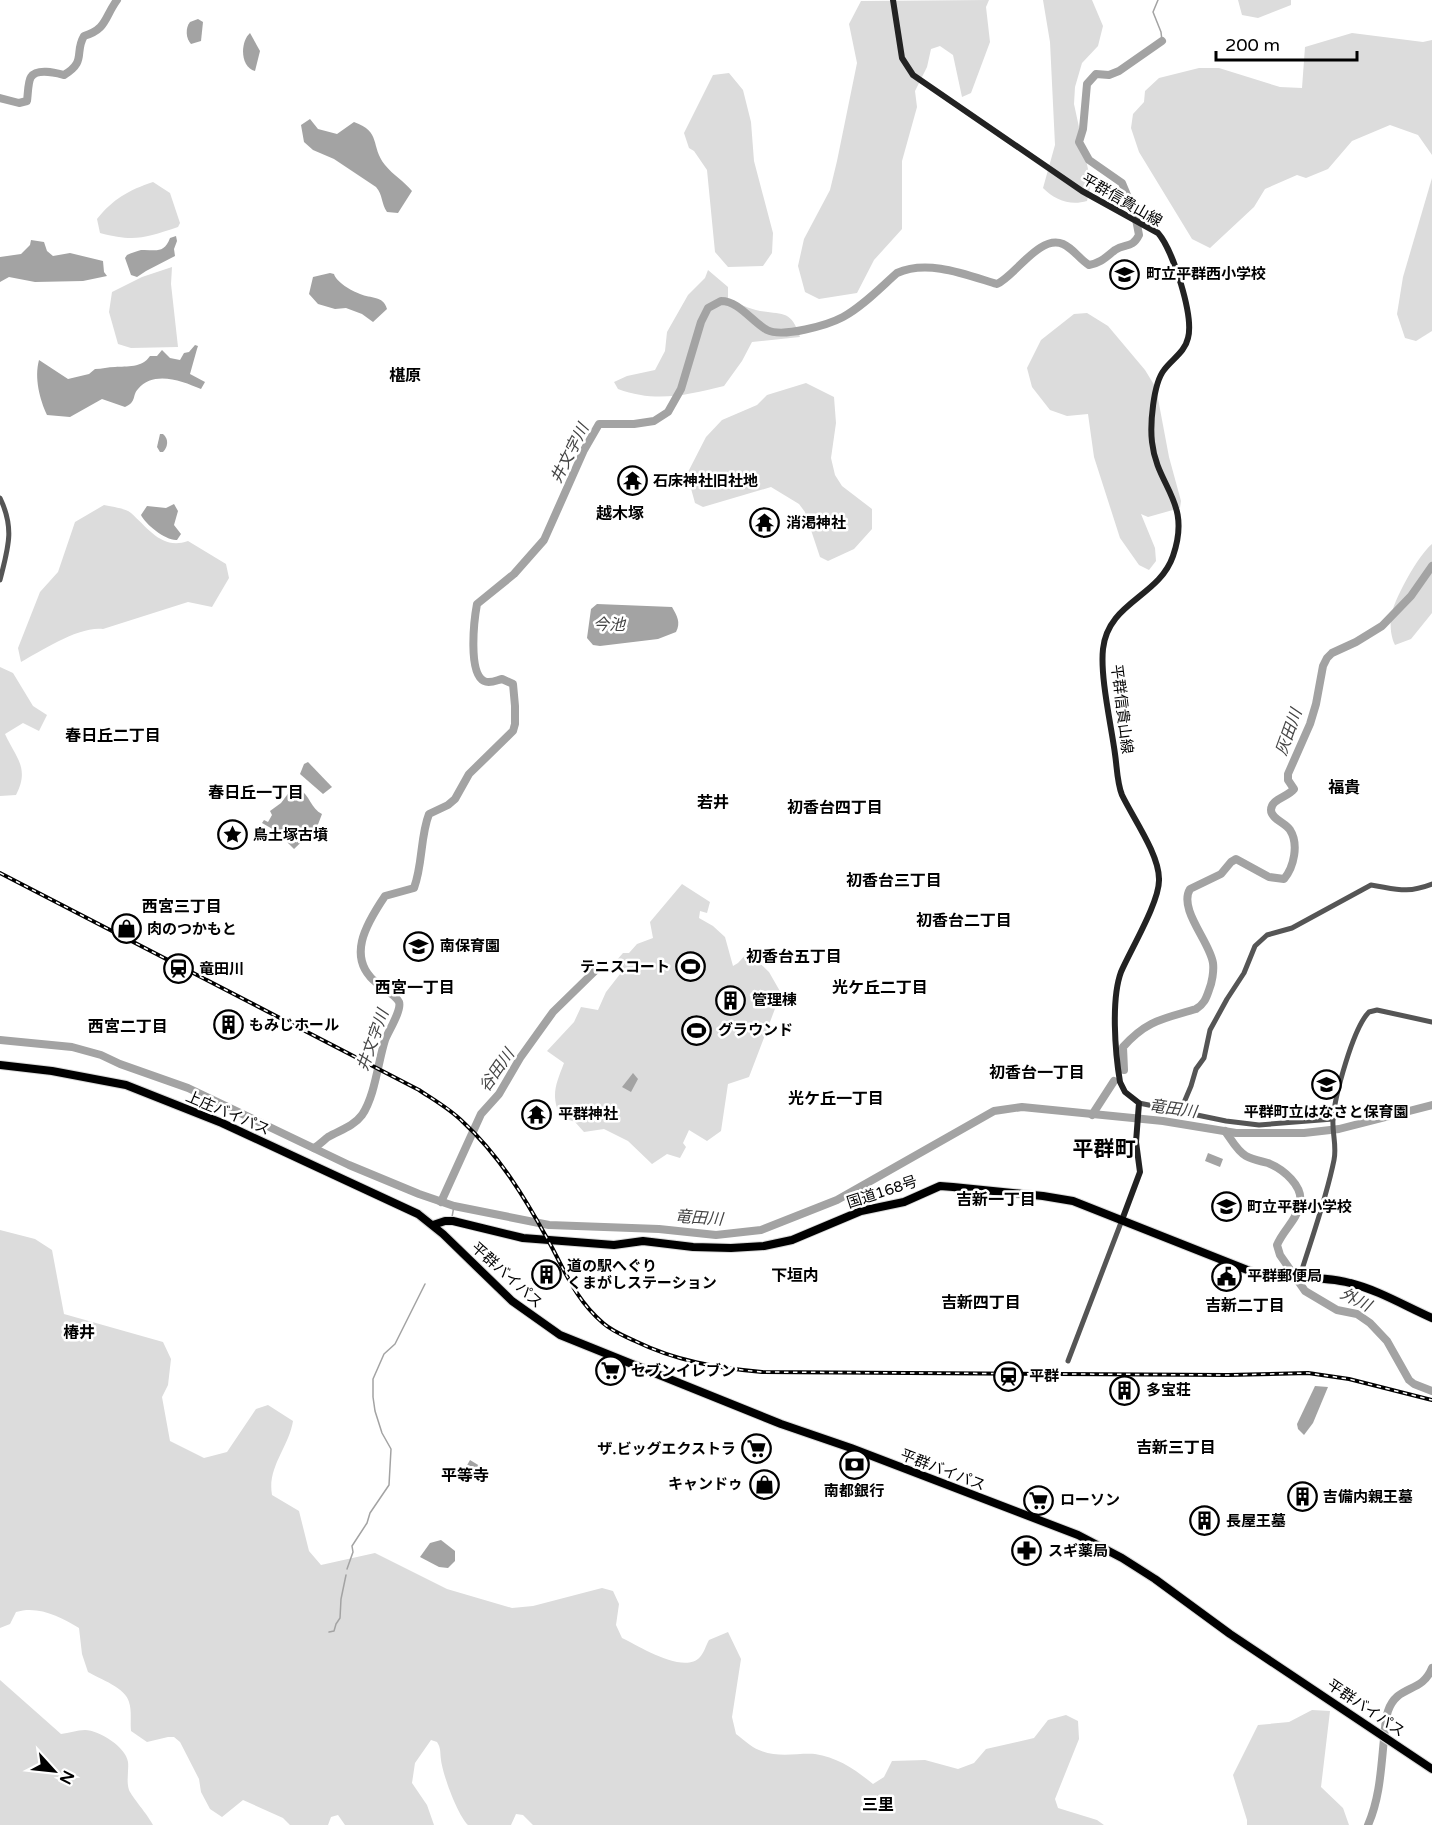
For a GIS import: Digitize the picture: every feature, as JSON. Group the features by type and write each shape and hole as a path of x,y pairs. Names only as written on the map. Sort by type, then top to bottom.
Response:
{"highway":[{"name":"上庄バイパス","path":"0,1065 63,1073 126,1085 222,1123 347,1182 407,1207 433,1225"},
{"name":"国道168号","path":"433,1225 453,1221 523,1238 614,1245 643,1241 693,1247 753,1247 792,1240 861,1211 904,1202 940,1186 1063,1199 1084,1205 1260,1275 1350,1283 1432,1318"},
{"name":"平群バイパス","path":"433,1225 512,1300 560,1335 781,1424 1078,1535 1122,1558 1155,1579 1230,1634 1432,1769"}],"main road":[{"name":"平群信貴山線","path":"893,0 902,58 913,75 1082,191 1158,233 1172,255 1181,283 1189,337 1182,351 1163,371 1158,381 1152,419 1152,442 1155,454 1177,511 1179,530 1177,542 1171,564 1164,575 1155,586 1120,612 1106,636 1103,648 1107,699 1121,792 1156,861 1160,877 1158,893 1121,973 1116,990 1115,1012 1120,1082 1128,1095 1139,1103"},
{"path":"1122,1220 1140,1172 1136,1142 1139,1103"}],"street":[{"path":"0,498 7,513 10,532 0,580"},
{"path":"0,549 8,550"},
{"path":"1180,1112 1196,1069 1204,1058 1210,1030 1244,973 1255,946 1267,935 1292,928 1371,885 1401,891 1420,889 1432,884"},
{"path":"1296,1279 1334,1160 1333,1121 1348,1055 1363,1017 1369,1012 1385,1011 1432,1022"},
{"path":"1139,1103 1259,1125 1333,1121"},
{"path":"1068,1361 1122,1220"}],"shaded area":[{"path":"989,0 986,7 990,42 971,93 962,97 953,55 940,46 931,49 927,67 915,91 917,107 902,161 902,229 874,260 857,293 819,299 805,292 798,266 804,239 830,190 837,161 857,63 849,24 861,1"},
{"path":"1043,0 1092,0 1103,26 1098,46 1082,63 1075,87 1074,104 1091,183 1087,201 1075,203 1063,201 1043,188 1055,145 1050,42"},
{"path":"1238,0 1291,0 1291,5 1258,18 1242,15"},
{"path":"1352,33 1423,42 1432,40 1432,155 1418,135 1390,125 1352,141 1328,169 1306,178 1297,175 1265,189 1254,207 1210,248 1192,239 1139,152 1131,128 1133,114 1144,102 1145,91 1159,78 1199,68 1219,68 1280,87 1302,88 1305,47"},
{"path":"729,73 743,90 751,122 754,161 773,233 772,253 763,266 728,267 715,252 707,170 694,151 689,148 684,133 713,75"},
{"path":"1432,178 1432,331 1416,341 1405,338 1397,314 1403,277"},
{"path":"153,182 170,193 180,223 178,227 139,238 100,233 97,219 109,206 136,188"},
{"path":"172,267 171,284 178,347 131,348 118,344 109,312 112,292 142,277"},
{"path":"708,270 728,287 728,299 756,310 786,315 797,328 800,337 752,342 724,386 684,395 658,397 618,389 614,382 627,376 655,370 665,351 667,332 688,295 705,278"},
{"path":"1087,313 1108,326 1145,370 1156,388 1169,457 1181,501 1180,508 1148,517 1141,514 1155,548 1156,561 1149,570 1139,565 1120,538 1094,457 1088,414 1067,416 1050,410 1032,387 1027,368 1041,340 1074,314"},
{"path":"806,383 834,397 836,423 831,458 835,475 842,486 872,509 872,529 854,549 828,561 820,557 805,512 799,504 771,487 703,507 695,503 687,474 706,437 722,420 757,405 767,395"},
{"path":"104,505 128,511 163,540 171,543 188,541 226,564 229,578 212,607 188,602 103,629 83,631 60,640 21,662 18,648 40,592 58,572 75,522"},
{"path":"1432,544 1432,613 1411,639 1395,645 1391,618 1396,601 1414,568"},
{"path":"0,667 13,673 33,706 47,715 39,731 23,723 5,734 20,763 22,777 16,795 0,796"},
{"path":"682,884 710,902 707,913 700,911 699,918 713,926 725,937 733,966 748,952 769,972 781,993 749,1077 728,1084 721,1131 707,1141 689,1130 683,1143 686,1147 680,1158 667,1154 652,1164 628,1141 604,1129 584,1132 575,1122 561,1117 555,1096 564,1063 547,1051 574,1022 581,1007 598,1010 606,992 624,969 615,962 623,953 629,953 637,944 653,938 650,922"},
{"path":"0,1230 35,1239 52,1250 64,1314 163,1342 171,1359 168,1385 162,1397 170,1441 204,1458 227,1452 256,1409 268,1405 293,1421 275,1466 271,1485 272,1495 299,1511 309,1551 321,1565 375,1553 447,1589 512,1608 533,1606 602,1588 613,1591 619,1604 616,1625 622,1638 661,1657 683,1663 693,1662 700,1657 709,1640 728,1632 741,1659 732,1717 736,1734 753,1747 766,1752 780,1755 815,1754 831,1758 853,1769 873,1784 884,1777 892,1761 925,1760 958,1769 974,1763 986,1749 1034,1738 1048,1720 1066,1715 1078,1721 1079,1739 1055,1799 1058,1808 1097,1820 1104,1825 533,1825 523,1815 516,1814 511,1825 468,1825 455,1804 442,1767 438,1744 431,1740 415,1763 412,1783 427,1805 434,1825 345,1825 338,1815 331,1817 328,1825 290,1825 283,1818 243,1800 222,1817 210,1809 201,1792 199,1779 180,1742 174,1737 168,1737 147,1742 131,1731 127,1697 118,1688 88,1672 82,1654 79,1628 57,1616 41,1611 24,1610 16,1612 10,1624 0,1628"},
{"path":"0,1680 61,1734 82,1730 91,1731 117,1745 128,1762 129,1790 153,1825 0,1825"},
{"path":"1312,1710 1330,1711 1321,1787 1343,1808 1349,1825 1247,1825 1233,1775 1258,1725 1289,1722"}],"water":[{"path":"198,19 203,22 201,41 191,44 187,36 187,27 190,22"},
{"path":"250,33 260,51 255,71 246,65 243,54 244,42"},
{"path":"310,119 318,129 337,134 354,122 369,130 385,165 412,191 398,213 387,212 376,187 334,159 313,150 304,142 301,125"},
{"path":"176,236 175,256 137,277 131,275 125,258 127,255 141,250 162,249 170,238"},
{"path":"31,240 44,242 47,251 53,256 70,253 103,261 104,272 107,276 83,281 35,282 9,277 0,282 0,257 21,254 30,245"},
{"path":"330,273 353,291 380,299 387,309 373,322 362,314 346,308 335,309 318,304 309,294 313,277"},
{"path":"195,345 198,346 190,374 205,382 201,389 168,379 152,380 136,391 133,401 125,407 102,399 70,417 47,415 38,389 39,360 68,379 89,374 95,369 143,363 150,356 157,356 162,350 170,358 180,360 184,353 189,352"},
{"path":"160,434 165,436 167,441 163,452 160,452 157,447"},
{"path":"174,504 178,511 174,525 181,534 177,540 167,538 156,531 141,515 147,506 166,508"},
{"name":"今池","path":"597,604 672,607 678,619 676,632 658,639 593,645 587,638 591,609"},
{"path":"308,762 332,787 323,794 300,774 304,764"},
{"path":"299,789 322,814 317,827 294,849 276,831 262,823 264,820 268,822 272,815 270,811 281,803 290,791"},
{"path":"633,1073 638,1079 631,1092 622,1087"},
{"path":"1208,1153 1223,1159 1220,1167 1205,1161"},
{"path":"1315,1386 1328,1387 1313,1423 1304,1435 1298,1429 1297,1424"},
{"path":"470,1460 488,1471 485,1477 466,1467"},
{"path":"441,1540 455,1551 455,1561 448,1568 439,1567 420,1557 430,1543"}],"waterway":[{"path":"0,98 19,103 27,101 29,81 34,74 47,72 64,75 71,70 78,61 84,36 101,26 117,0"},
{"path":"1158,0 1153,12 1162,41"},
{"name":"井文字川","path":"314,1148 362,1115 373,1089 385,1040 399,1006 397,999 378,984 362,964 362,941 371,918 385,896 414,888 429,814 455,799 469,774 513,731 515,724 513,684 502,679 486,682 479,676 476,668 473,646 477,604 514,574 544,540 584,450 599,424 634,424 654,421 668,412 681,389 701,322 708,308 721,301 734,304 767,330 794,332 827,324 843,317 897,273 909,269 947,270 997,284 1037,250 1054,242 1063,244 1089,265 1134,242 1139,235 1135,214 1122,183 1089,160 1079,142 1083,129 1087,84 1096,74 1109,75 1119,71 1162,41"},
{"name":"灰田川","path":"1124,1070 1123,1047 1140,1031 1165,1018 1196,1009 1206,999 1211,984 1213,963 1191,916 1187,897 1190,889 1221,874 1236,859 1269,877 1284,879 1290,868 1295,848 1293,836 1288,828 1273,816 1271,810 1274,803 1294,789 1288,780 1288,774 1310,724 1323,666 1327,658 1332,653 1382,626 1411,596 1432,566"},
{"name":"谷田川","path":"441,1202 481,1114 499,1094 520,1058 553,1012 597,969"},
{"name":"竜田川","path":"0,1040 72,1047 101,1055 188,1088 349,1165 454,1206 549,1225 659,1229 716,1235 761,1230 837,1200 994,1111 1022,1107 1163,1121 1236,1133 1304,1133 1339,1129 1432,1105"},
{"name":"灰田川","path":"1092,1115 1114,1081"},
{"name":"外川","path":"1225,1131 1243,1154 1280,1169 1296,1185 1300,1204 1277,1245 1280,1255 1305,1291 1337,1310 1357,1314 1370,1323 1387,1341 1409,1380 1432,1391"},
{"path":"452,1217 454,1206"},
{"path":"347,1569 353,1552 352,1546 389,1485 391,1449 382,1433 375,1411 373,1379 384,1354 395,1344 425,1284"},
{"path":"329,1632 334,1631 340,1618 346,1575"},
{"name":"外川","path":"1368,1825 1378,1794 1388,1711 1397,1697 1422,1682 1432,1668"}],"railway":[{"path":"0,873 419,1090 447,1109 488,1148 510,1178 539,1224 571,1284 593,1314 614,1331 666,1354 713,1366 762,1372 1228,1375 1308,1373 1349,1379 1432,1400"}],"place":[{"name":"町立平群西小学校","path":"1125,274"},
{"name":"石床神社旧社地","path":"632,481"},
{"name":"消渇神社","path":"765,523"},
{"name":"鳥土塚古墳","path":"232,835"},
{"name":"肉のつかもと","path":"126,929"},
{"name":"南保育園","path":"419,946"},
{"name":"テニスコート","path":"691,967"},
{"name":"竜田川","path":"178,969"},
{"name":"管理棟","path":"731,1000"},
{"name":"もみじホール","path":"228,1025"},
{"name":"グラウンド","path":"697,1030"},
{"name":"平群町立はなさと保育園","path":"1326,1085"},
{"name":"平群神社","path":"537,1114"},
{"name":"町立平群小学校","path":"1226,1207"},
{"name":"道の駅へぐり くまがしステーション","path":"546,1275"},
{"name":"平群郵便局","path":"1226,1276"},
{"name":"セブンイレブン","path":"610,1371"},
{"name":"平群","path":"1008,1376"},
{"name":"多宝荘","path":"1125,1390"},
{"name":"ザ.ビッグエクストラ","path":"757,1449"},
{"name":"南都銀行","path":"854,1464"},
{"name":"キャンドゥ","path":"764,1484"},
{"name":"吉備内親王墓","path":"1302,1497"},
{"name":"ローソン","path":"1039,1500"},
{"name":"長屋王墓","path":"1205,1521"},
{"name":"スギ薬局","path":"1027,1551"}],"district":[{"name":"椹原","path":"405,375"},
{"name":"越木塚","path":"620,513"},
{"name":"春日丘二丁目","path":"113,735"},
{"name":"福貴","path":"1344,787"},
{"name":"春日丘一丁目","path":"256,792"},
{"name":"若井","path":"713,802"},
{"name":"初香台四丁目","path":"835,807"},
{"name":"初香台三丁目","path":"894,880"},
{"name":"西宮三丁目","path":"182,906"},
{"name":"初香台二丁目","path":"964,920"},
{"name":"初香台五丁目","path":"794,956"},
{"name":"西宮一丁目","path":"415,987"},
{"name":"光ケ丘二丁目","path":"880,987"},
{"name":"西宮二丁目","path":"128,1026"},
{"name":"初香台一丁目","path":"1037,1072"},
{"name":"光ケ丘一丁目","path":"836,1098"},
{"name":"平群町","path":"1104,1149"},
{"name":"吉新一丁目","path":"996,1199"},
{"name":"下垣内","path":"795,1275"},
{"name":"吉新四丁目","path":"981,1302"},
{"name":"吉新二丁目","path":"1245,1305"},
{"name":"椿井","path":"79,1332"},
{"name":"吉新三丁目","path":"1176,1447"},
{"name":"平等寺","path":"465,1475"},
{"name":"三里","path":"878,1804"}]}
